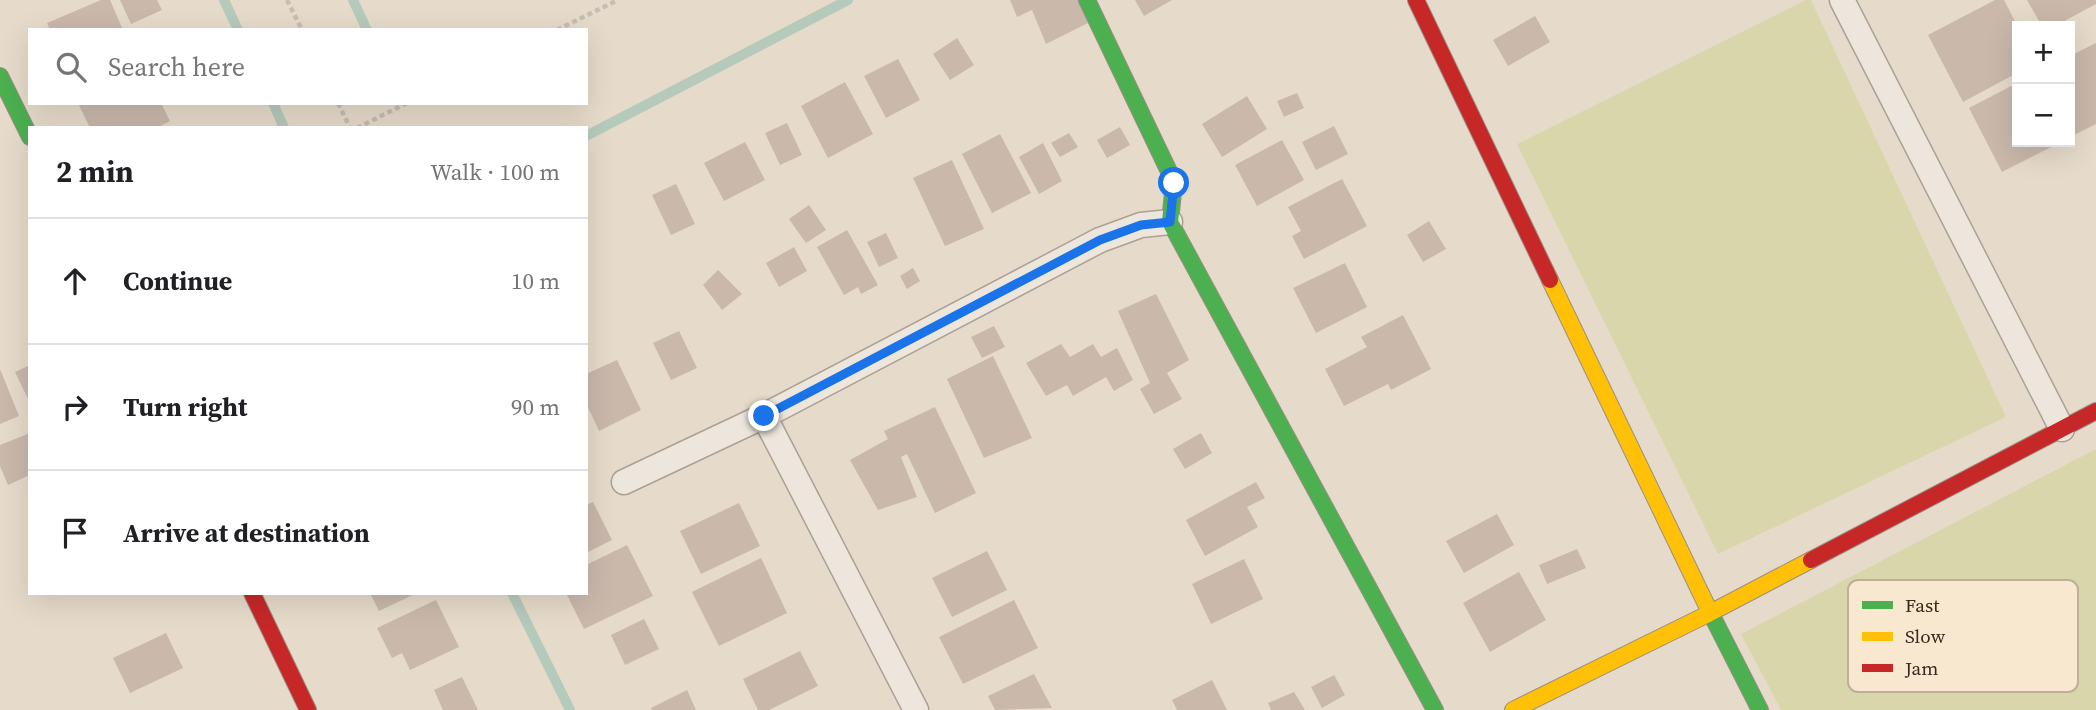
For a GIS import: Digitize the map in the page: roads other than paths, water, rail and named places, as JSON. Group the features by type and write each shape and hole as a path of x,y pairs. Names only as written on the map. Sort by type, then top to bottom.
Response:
{"street":[{"path":"1087,0 1174,183 1170,222 1435,710"},
{"path":"1416,0 1710,612 1760,710"},
{"path":"1842,0 2062,429"},
{"path":"0,76 28,133"},
{"path":"624,482 764,416 1100,240 1141,225 1170,222"},
{"path":"1513,710 1710,612 2096,411"},
{"path":"764,416 916,710"},
{"path":"252,595 308,710"}],"waterway":[{"path":"224,0 237,28"},
{"path":"353,0 366,28"},
{"path":"588,135 848,0"},
{"path":"274,105 283,126"},
{"path":"513,595 570,710"}]}
